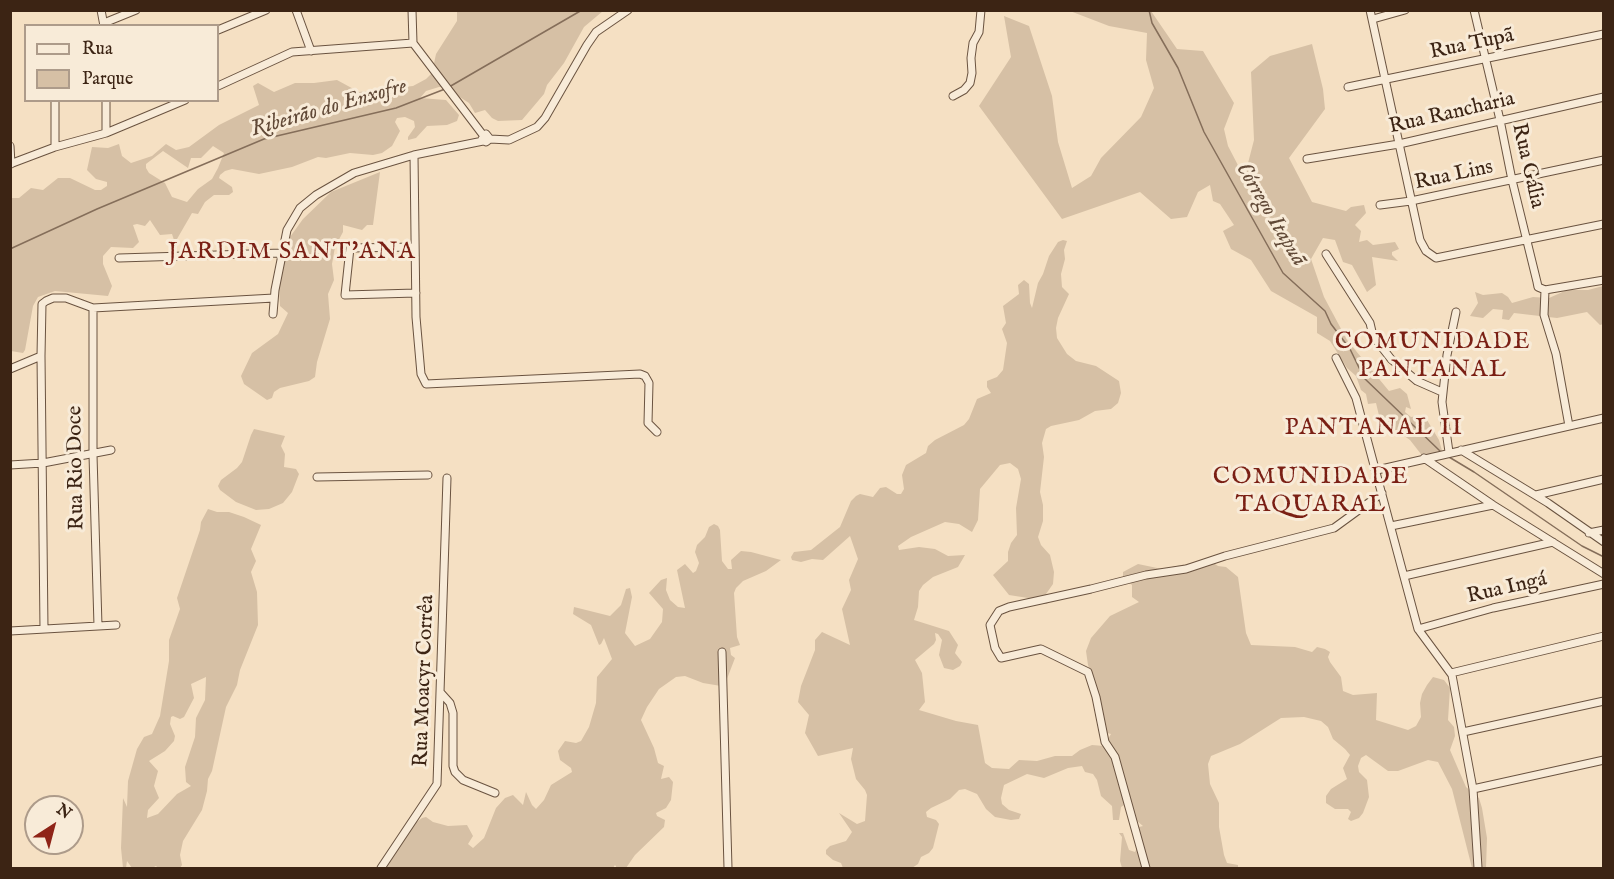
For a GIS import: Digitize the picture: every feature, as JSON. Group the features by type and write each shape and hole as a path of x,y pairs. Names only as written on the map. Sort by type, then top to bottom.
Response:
{"street":[{"path":"101,10 104,24 136,10"},
{"path":"219,30 266,10"},
{"path":"296,10 311,51"},
{"path":"412,10 413,43 485,138"},
{"path":"273,314 287,230 300,208 316,195 354,173 414,155 485,138 509,140 537,127 545,118 586,45 596,32 628,10"},
{"path":"953,96 964,90 970,83 973,43 979,32 981,10"},
{"path":"1370,10 1422,246 1436,258 1604,224"},
{"path":"1373,19 1405,10"},
{"name":"Rua Gália","path":"1474,10 1538,287 1545,290"},
{"name":"Rua Tupã","path":"1348,87 1604,34"},
{"path":"219,86 292,52 413,43"},
{"name":"Rua Rancharia","path":"1306,159 1399,144 1604,97"},
{"path":"55,102 55,147"},
{"path":"105,102 106,133"},
{"path":"10,146 11,164 55,147 106,133 180,102"},
{"path":"414,155 420,374 426,384 640,374 645,376 649,382 648,423 657,432"},
{"name":"Rua Lins","path":"1380,205 1412,201 1604,160"},
{"path":"415,247 350,248 345,295 416,293"},
{"path":"119,258 282,253"},
{"path":"1326,254 1370,323 1373,336 1391,358 1417,381 1442,392"},
{"path":"1569,426 1556,354 1544,315 1545,290 1604,280"},
{"path":"44,629 42,304 53,298 66,298 93,308 274,298"},
{"name":"Rua Rio Doce","path":"93,308 93,455 98,626"},
{"path":"1449,452 1443,421 1442,392 1456,312"},
{"path":"10,369 41,356"},
{"path":"1336,358 1356,398 1418,629 1450,673 1473,789 1478,868"},
{"path":"1377,470 1604,418"},
{"path":"10,465 43,463 111,450"},
{"path":"1461,450 1536,495 1604,542"},
{"path":"1424,458 1493,505 1604,574"},
{"path":"317,477 428,475"},
{"name":"Rua Moacyr Corrêa","path":"381,868 437,784 447,478"},
{"path":"1536,495 1604,479"},
{"path":"1146,868 1115,757 1105,742 1089,672 1041,649 1004,658 998,656 990,625 999,611 1009,607 1146,575 1186,569 1225,556 1314,535 1334,528 1383,493"},
{"path":"1392,526 1493,505"},
{"path":"1589,533 1604,530"},
{"path":"1404,576 1553,542"},
{"name":"Rua Ingá","path":"1418,629 1493,608 1604,584"},
{"path":"10,631 116,625"},
{"path":"1450,673 1604,636"},
{"path":"722,652 728,868"},
{"path":"441,693 450,703 453,713 455,772 463,780 495,793"},
{"path":"1463,732 1604,701"},
{"path":"1473,789 1604,760"}],"green space":[{"path":"457,11 603,11 584,27 564,63 547,85 544,94 522,120 498,121 485,110 475,113 469,103 444,87 439,87 426,91 420,98 446,100 459,115 457,121 447,125 427,126 416,138 408,140 415,127 414,121 405,117 397,118 395,122 400,131 392,146 382,153 373,155 350,153 326,158 318,157 292,167 259,174 232,169 225,171 219,178 232,187 233,192 229,195 214,195 205,202 198,214 192,213 177,239 174,240 172,234 160,235 150,220 145,226 133,225 139,242 133,248 111,247 103,256 103,264 112,286 108,296 55,291 38,297 33,306 25,350 23,353 11,351 11,198 19,198 31,188 43,190 58,178 70,178 95,190 101,190 107,186 107,182 96,179 87,170 92,147 108,148 119,144 122,156 131,163 152,156 166,144 176,150 189,147 219,125 259,105 253,86 258,83 274,92 295,83 337,80 359,92 413,86 432,73 436,54 457,21","holes":["213,146 224,153 212,179 198,189 187,202 172,197 165,183 149,173 146,168 146,164 163,151 188,168 191,158 201,158"]},
{"path":"1070,11 1151,11 1177,49 1203,51 1234,103 1224,129 1228,146 1241,171 1247,167 1254,140 1251,72 1270,56 1312,44 1323,89 1325,109 1289,158 1312,202 1346,211 1351,207 1364,205 1366,213 1355,225 1361,231 1359,242 1367,240 1373,245 1395,242 1399,249 1392,252 1398,261 1372,257 1376,285 1367,292 1352,265 1343,262 1335,240 1323,238 1311,259 1324,297 1347,340 1389,391 1400,388 1407,394 1411,409 1406,407 1405,412 1411,417 1424,415 1439,440 1443,454 1424,458 1410,440 1391,427 1382,428 1376,403 1368,404 1366,394 1361,390 1356,376 1347,368 1330,341 1317,333 1317,317 1271,291 1251,260 1231,249 1223,231 1234,225 1220,204 1213,201 1210,185 1198,192 1187,217 1171,219 1140,192 1062,219 979,106 1011,57 1004,16 1029,26 1052,96 1058,142 1072,188 1091,176 1101,158 1141,117 1154,88 1146,60 1147,33 1109,26"},
{"path":"380,172 373,225 367,225 362,230 343,225 343,232 335,247 332,264 334,280 328,294 330,319 317,362 315,377 309,381 280,388 274,392 272,398 267,400 244,384 241,376 252,353 278,334 288,313 280,306 279,287 290,237 303,219 331,192"},
{"path":"1067,241 1061,274 1062,287 1069,294 1058,318 1057,338 1067,354 1076,361 1096,366 1119,381 1121,393 1118,403 1111,409 1095,411 1079,420 1046,429 1042,443 1044,457 1040,492 1043,521 1038,537 1041,545 1050,555 1054,572 1053,584 1046,594 1050,600 1047,604 1038,604 1028,598 1009,595 993,575 1008,561 1011,543 1017,535 1016,508 1021,479 1018,469 1010,463 1000,465 980,489 978,520 972,532 959,524 945,522 911,537 898,546 899,550 919,547 935,549 948,556 965,555 958,567 933,577 919,591 914,620 949,631 958,645 955,653 962,662 953,670 944,668 939,655 942,640 935,633 934,644 915,660 922,673 925,702 919,710 978,725 985,763 992,768 1009,769 1019,760 1037,761 1055,756 1072,756 1092,745 1104,746 1111,734 1103,732 1099,727 1092,675 1086,651 1091,638 1110,616 1139,602 1132,597 1132,585 1123,577 1123,572 1138,564 1162,569 1196,562 1212,562 1226,567 1238,577 1246,633 1251,645 1295,647 1312,652 1317,647 1330,652 1328,657 1341,677 1343,691 1353,695 1377,693 1376,720 1408,730 1416,726 1421,717 1422,694 1427,685 1433,677 1444,680 1450,688 1448,720 1454,727 1455,736 1450,750 1466,787 1479,798 1487,838 1486,868 1472,868 1452,789 1438,762 1428,760 1398,771 1388,771 1366,755 1361,758 1358,766 1359,772 1367,780 1369,797 1359,818 1351,821 1348,819 1351,812 1348,809 1335,809 1326,803 1326,796 1331,789 1347,779 1343,768 1350,755 1333,739 1328,727 1321,721 1304,717 1281,718 1240,744 1211,756 1208,764 1210,784 1219,803 1219,827 1224,855 1227,863 1238,865 1238,868 1122,868 1120,861 1122,837 1119,833 1123,833 1129,850 1135,852 1136,833 1139,827 1143,826 1131,816 1124,805 1121,807 1119,820 1113,820 1112,806 1101,796 1093,774 1085,772 1082,766 1068,768 1044,778 1027,774 1004,785 1002,804 1009,810 1021,814 1019,819 995,817 986,809 977,794 965,789 959,790 950,799 926,812 927,817 936,820 939,824 933,848 912,868 843,868 841,863 826,854 830,846 846,841 852,832 839,813 857,824 865,821 867,795 856,779 851,759 853,748 818,756 805,733 809,715 798,702 801,686 815,650 815,640 822,632 850,645 842,609 851,590 849,580 858,559 850,536 823,560 812,559 801,562 792,560 791,557 794,552 811,550 840,527 851,501 856,496 860,494 873,497 880,488 886,487 901,494 904,489 902,475 906,465 926,453 928,446 935,440 964,425 977,399 991,393 987,387 987,381 997,377 1003,370 1007,343 1002,329 1006,323 1003,306 1019,294 1018,285 1024,280 1029,284 1032,308 1038,283 1049,256 1058,242"},
{"path":"1603,286 1603,324 1600,325 1587,312 1557,318 1514,313 1509,320 1502,319 1503,310 1493,309 1483,318 1470,316 1478,303 1475,292 1483,295 1502,293 1512,303 1533,297 1549,298 1567,290 1588,290"},
{"path":"254,429 285,436 281,446 285,454 284,467 296,469 299,474 292,492 283,503 269,509 256,510 236,502 218,486 221,480 242,462"},
{"path":"208,509 229,512 261,525 251,549 256,561 251,572 257,592 258,625 240,670 237,685 226,707 202,810 183,841 180,855 182,865 180,868 158,868 156,866 132,868 127,861 126,868 123,868 121,848 123,798 127,807 128,781 137,749 144,737 152,734 160,716 169,661 169,640 180,609 177,598 201,522","holes":["206,677 205,700 196,718 195,737 185,767 186,782 191,786 177,794 158,814 147,818 148,810 159,798 154,786 158,771 149,761 165,751 174,741 175,736 170,724 171,717 180,719 184,717 194,698 191,684"]},
{"path":"714,524 720,530 722,561 728,569 732,569 731,560 741,551 781,560 766,571 743,581 736,588 734,593 737,637 740,645 730,648 731,655 735,658 725,684 721,686 703,683 685,676 676,677 659,689 647,707 641,720 658,763 664,766 661,779 669,777 673,782 671,800 666,808 656,813 665,820 664,827 635,855 626,868 617,868 615,865 613,868 386,868 398,846 414,824 422,818 426,817 433,822 448,826 467,825 473,836 468,844 473,848 484,838 496,808 505,798 513,795 523,805 526,792 536,809 544,800 551,785 572,772 571,768 560,760 558,751 565,741 576,743 581,741 589,727 596,703 597,677 612,659 604,638 599,645 591,625 573,614 574,607 610,616 621,605 626,589 630,588 632,597 625,633 635,646 650,639 662,622 663,609 649,593 661,580 667,578 666,590 670,600 678,607 685,608 677,570 685,564 693,573 696,571 699,563 695,552 697,545 705,537 709,527"}],"waterway":[{"name":"Ribeirão do Enxofre","path":"449,87 582,10"},
{"name":"Córrego Itapuã","path":"1149,10 1152,23 1178,68 1204,132 1283,273 1325,311 1331,324 1350,349 1364,378 1440,451"},
{"name":"Ribeirão do Enxofre","path":"10,249 97,209 264,139 396,108 445,89"},
{"name":"Córrego Itapuã","path":"1449,457 1582,546 1604,557"}],"district":[{"name":"JARDIM SANT'ANA","path":"292,253"},
{"name":"COMUNIDADE PANTANAL","path":"1433,357"},
{"name":"PANTANAL II","path":"1374,429"},
{"name":"COMUNIDADE TAQUARAL","path":"1311,492"}]}
